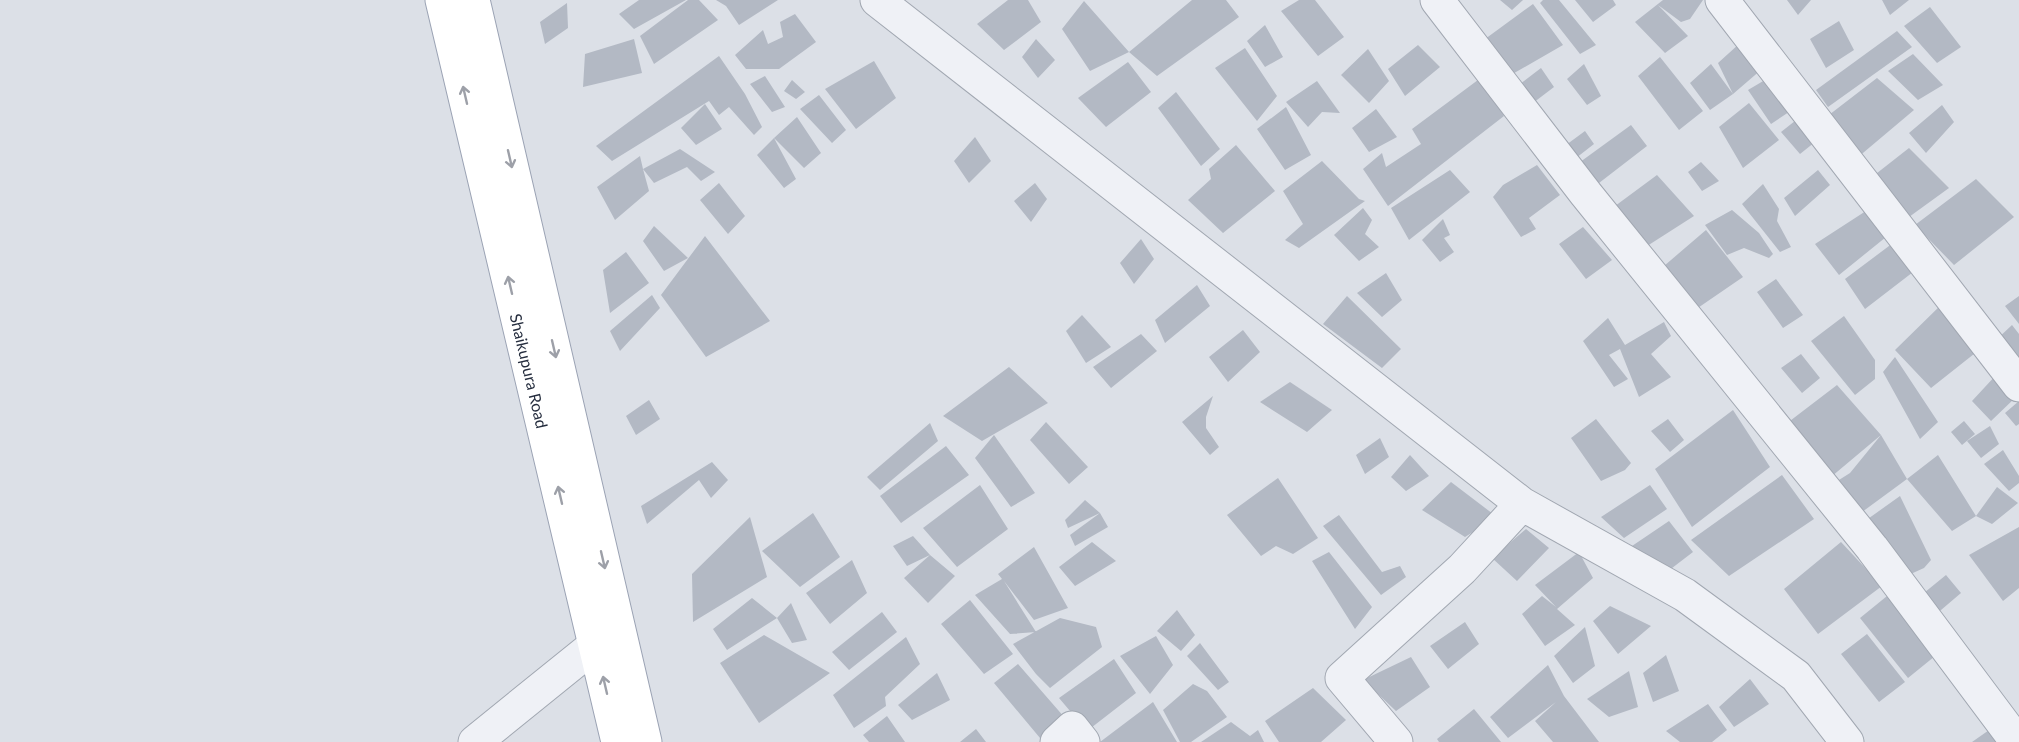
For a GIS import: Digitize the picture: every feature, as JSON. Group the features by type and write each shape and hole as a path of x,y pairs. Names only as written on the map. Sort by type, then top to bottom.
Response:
{"main road":[{"name":"Shaikupura Road","path":"442,0 618,742"},
{"name":"Shaikupura Road","path":"472,0 645,742"}],"street":[{"path":"877,0 1522,504 1685,595 1778,662 1796,676 1847,742"},
{"path":"1437,0 1586,194 1872,548 2017,742"},
{"path":"1722,0 2019,385"},
{"path":"1396,742 1342,678 1462,569 1522,504"},
{"path":"475,742 595,645"},
{"path":"1057,742 1072,728 1083,742"}],"building":[{"path":"639,0 686,0 634,29 619,14"},
{"path":"688,0 699,0 718,20 654,64 640,36"},
{"path":"716,0 778,0 739,25 726,6"},
{"path":"1008,0 1028,0 1041,22 1004,50 977,24"},
{"path":"1192,0 1226,0 1239,17 1157,76 1129,52"},
{"path":"1299,0 1315,0 1344,37 1318,56 1281,11"},
{"path":"1500,0 1523,0 1512,10"},
{"path":"1543,0 1559,0 1596,45 1580,54 1540,3"},
{"path":"1575,0 1613,0 1616,5 1593,22"},
{"path":"1663,0 1703,0 1690,19 1681,22 1658,5 1688,36 1665,53 1635,22"},
{"path":"1787,0 1811,0 1798,15"},
{"path":"1882,0 1909,0 1890,15"},
{"path":"1084,1 1129,52 1090,71 1062,29"},
{"path":"567,3 568,28 545,44 540,22"},
{"path":"1533,4 1563,45 1509,76 1481,42"},
{"path":"1930,7 1961,47 1937,63 1904,26"},
{"path":"795,14 816,42 779,69 746,69 735,55 763,30 768,44 783,37 780,22"},
{"path":"1839,21 1854,50 1826,68 1810,39"},
{"path":"1265,25 1283,57 1265,67 1247,41"},
{"path":"1897,31 1912,47 1828,107 1816,90"},
{"path":"634,39 642,73 583,87 585,54"},
{"path":"1036,39 1055,60 1038,78 1022,57"},
{"path":"1739,44 1762,69 1733,94 1718,63"},
{"path":"1418,45 1440,67 1405,96 1388,69"},
{"path":"1245,48 1277,96 1257,121 1215,68"},
{"path":"1368,49 1389,81 1369,103 1341,75"},
{"path":"1913,54 1943,85 1918,100 1888,71"},
{"path":"719,56 745,94 762,127 754,135 729,107 719,115 709,101 612,161 596,146"},
{"path":"1660,57 1703,111 1679,130 1638,76"},
{"path":"874,61 896,98 856,129 825,89"},
{"path":"1128,62 1151,92 1106,127 1078,98"},
{"path":"1584,64 1601,96 1587,105 1567,79"},
{"path":"1711,64 1733,94 1710,110 1690,83"},
{"path":"1541,68 1554,87 1533,103 1520,84"},
{"path":"1775,74 1795,108 1771,124 1748,90"},
{"path":"765,76 785,107 772,112 750,84"},
{"path":"1482,77 1504,116 1388,206 1363,169 1382,153 1386,167 1421,144 1412,129"},
{"path":"1877,78 1914,110 1857,158 1825,118"},
{"path":"792,80 805,92 796,99 784,91"},
{"path":"1317,81 1340,113 1322,112 1308,127 1286,102"},
{"path":"1176,92 1220,149 1201,166 1158,108"},
{"path":"819,95 846,130 832,143 800,109"},
{"path":"1749,103 1779,140 1743,168 1719,127"},
{"path":"705,104 722,129 696,145 681,128"},
{"path":"1942,105 1954,122 1926,153 1909,133"},
{"path":"1286,107 1311,155 1285,170 1257,129"},
{"path":"1376,109 1397,137 1369,152 1352,128"},
{"path":"797,117 821,153 804,168 774,138"},
{"path":"1800,117 1820,138 1800,154 1781,132"},
{"path":"1631,125 1647,146 1599,183 1576,165"},
{"path":"1585,131 1594,144 1576,158 1566,145"},
{"path":"975,137 991,161 969,183 954,161"},
{"path":"774,138 796,179 784,188 757,155"},
{"path":"1236,145 1275,191 1223,233 1188,200 1211,179 1209,169"},
{"path":"1909,148 1949,188 1909,217 1872,177"},
{"path":"680,149 715,172 701,181 687,167 654,183 643,169"},
{"path":"640,156 649,191 615,220 597,187"},
{"path":"1322,161 1359,199 1365,201 1299,248 1285,240 1303,224 1283,191"},
{"path":"1701,162 1719,181 1702,191 1688,172"},
{"path":"1537,165 1560,195 1529,218 1536,229 1521,237 1493,197 1503,185"},
{"path":"1450,170 1470,192 1409,240 1391,208"},
{"path":"1818,170 1830,185 1795,216 1784,198"},
{"path":"1657,175 1694,216 1644,248 1611,209"},
{"path":"1976,179 2014,217 1954,265 1915,225"},
{"path":"719,183 745,216 728,234 700,200"},
{"path":"1035,183 1047,199 1031,222 1014,201"},
{"path":"1763,184 1779,209 1777,221 1791,247 1780,252 1742,204"},
{"path":"1363,208 1372,220 1365,234 1379,247 1359,261 1334,235"},
{"path":"1869,209 1891,233 1839,275 1815,244"},
{"path":"1732,210 1759,233 1773,254 1769,258 1744,248 1727,255 1705,225"},
{"path":"1443,219 1450,235 1444,238 1454,252 1440,262 1422,240"},
{"path":"654,226 688,258 664,271 643,241"},
{"path":"1583,227 1612,260 1586,279 1559,244"},
{"path":"1706,230 1743,277 1689,314 1657,272"},
{"path":"705,236 770,321 706,357 661,295"},
{"path":"1141,239 1154,259 1134,284 1120,263"},
{"path":"1897,240 1917,269 1865,309 1845,279"},
{"path":"626,252 649,283 610,313 603,270"},
{"path":"1386,273 1402,300 1382,317 1357,293"},
{"path":"1776,279 1803,315 1783,328 1757,292"},
{"path":"1197,285 1210,306 1165,343 1155,320"},
{"path":"652,295 660,308 620,351 610,331"},
{"path":"1347,296 1401,349 1382,368 1323,324"},
{"path":"2019,296 2019,324 2005,306"},
{"path":"1944,302 1979,350 1931,388 1895,350"},
{"path":"1082,315 1111,347 1086,363 1066,331"},
{"path":"1844,316 1875,360 1875,379 1855,395 1811,341"},
{"path":"1608,318 1625,345 1664,322 1671,336 1651,354 1671,377 1639,397 1620,349 1609,355 1628,379 1614,387 1583,341"},
{"path":"2012,325 2019,334 2019,372 1995,341"},
{"path":"1243,330 1260,352 1228,382 1209,357"},
{"path":"1141,334 1157,351 1111,388 1093,367"},
{"path":"1801,354 1820,378 1802,393 1781,368"},
{"path":"1895,357 1938,422 1920,439 1883,372"},
{"path":"1009,367 1048,403 982,441 943,416"},
{"path":"1997,374 2016,397 1991,421 1972,401"},
{"path":"1290,382 1332,410 1307,432 1260,402"},
{"path":"1837,385 1881,435 1825,482 1782,427"},
{"path":"1213,396 1206,417 1206,428 1219,447 1210,455 1182,422"},
{"path":"649,400 660,419 636,435 626,416"},
{"path":"2019,401 2019,424 2016,426 2005,413"},
{"path":"1733,410 1770,467 1692,527 1655,469"},
{"path":"1596,419 1631,463 1625,470 1601,481 1571,438"},
{"path":"1668,419 1684,440 1670,452 1651,431"},
{"path":"1964,421 1975,434 1962,445 1951,432"},
{"path":"1046,422 1088,467 1069,484 1030,440"},
{"path":"930,423 938,441 880,490 867,477"},
{"path":"1990,426 1999,444 1981,458 1967,441"},
{"path":"994,435 1035,493 1011,507 975,458"},
{"path":"1881,435 1907,479 1858,515 1831,485 1850,473"},
{"path":"1380,438 1389,457 1365,474 1356,455"},
{"path":"946,446 969,475 901,523 880,496"},
{"path":"2003,450 2019,476 2019,483 2009,491 1984,464"},
{"path":"1410,455 1429,476 1406,491 1391,477"},
{"path":"1938,455 1976,516 1952,531 1907,479"},
{"path":"712,462 728,480 711,498 699,480 647,524 641,506"},
{"path":"1782,475 1814,519 1729,576 1691,540"},
{"path":"1278,478 1318,538 1293,554 1276,546 1261,556 1227,515"},
{"path":"1451,482 1497,517 1465,537 1422,510"},
{"path":"980,485 1008,529 957,567 923,528"},
{"path":"1650,485 1667,509 1624,538 1601,517"},
{"path":"1997,487 2018,503 1992,524 1976,516"},
{"path":"1900,496 1931,560 1924,568 1904,577 1865,521"},
{"path":"1085,500 1100,513 1068,528 1065,520"},
{"path":"813,513 840,557 800,587 762,551"},
{"path":"1100,513 1108,527 1075,546 1070,535"},
{"path":"1339,515 1382,572 1400,566 1406,577 1381,595 1323,526"},
{"path":"750,517 767,577 693,622 692,574"},
{"path":"1669,521 1693,552 1659,578 1632,546"},
{"path":"2019,527 2019,588 2003,601 1969,555"},
{"path":"1526,529 1549,548 1517,581 1492,558"},
{"path":"913,536 930,555 907,566 893,546"},
{"path":"1092,542 1116,561 1075,586 1059,567"},
{"path":"1841,542 1882,586 1818,634 1784,589"},
{"path":"1034,547 1068,608 1034,620 1004,581 1036,632 1010,634 975,595 1002,579 998,574"},
{"path":"1329,552 1372,607 1355,629 1312,561"},
{"path":"1579,552 1593,578 1557,609 1575,625 1545,646 1522,614 1542,596 1556,607 1535,585"},
{"path":"930,555 955,576 928,603 904,578"},
{"path":"852,560 867,593 830,624 806,593"},
{"path":"1946,575 1961,593 1934,616 1919,597"},
{"path":"1892,592 1940,652 1908,678 1860,618"},
{"path":"752,598 777,618 727,650 713,629"},
{"path":"970,600 1013,654 984,674 941,624"},
{"path":"791,603 807,640 792,643 777,618"},
{"path":"1610,606 1651,626 1618,654 1593,621"},
{"path":"1177,610 1195,635 1181,651 1157,631"},
{"path":"882,612 897,632 849,670 832,652"},
{"path":"1060,618 1096,627 1102,647 1050,688 1013,644"},
{"path":"1465,622 1479,644 1448,669 1430,646"},
{"path":"1585,627 1595,666 1573,683 1554,656"},
{"path":"1867,634 1905,682 1879,702 1841,654"},
{"path":"764,635 830,673 759,723 720,663"},
{"path":"1156,636 1173,665 1150,694 1120,656"},
{"path":"906,637 920,664 885,697 886,706 854,728 833,695"},
{"path":"1200,643 1229,682 1218,690 1187,656"},
{"path":"1666,655 1679,691 1653,702 1643,673"},
{"path":"1411,657 1430,687 1396,711 1363,680"},
{"path":"1114,659 1136,693 1087,731 1059,698"},
{"path":"1018,664 1065,718 1040,738 994,683"},
{"path":"1548,665 1564,696 1599,742 1553,742 1535,721 1556,702 1508,738 1490,717"},
{"path":"1629,671 1638,707 1609,717 1587,699"},
{"path":"937,673 950,700 912,720 898,705"},
{"path":"1750,679 1769,704 1734,727 1719,707"},
{"path":"1193,684 1207,691 1227,717 1191,742 1180,742 1163,710"},
{"path":"1313,688 1346,720 1321,742 1279,742 1265,721"},
{"path":"1153,702 1177,742 1100,742"},
{"path":"1708,704 1727,730 1712,742 1680,742 1666,731"},
{"path":"1474,709 1501,742 1439,742 1437,739"},
{"path":"887,716 905,742 869,742 863,735"},
{"path":"1231,722 1250,736 1258,730 1264,742 1201,742"},
{"path":"1992,728 2002,742 1972,742"},
{"path":"976,729 986,742 960,742"}]}
